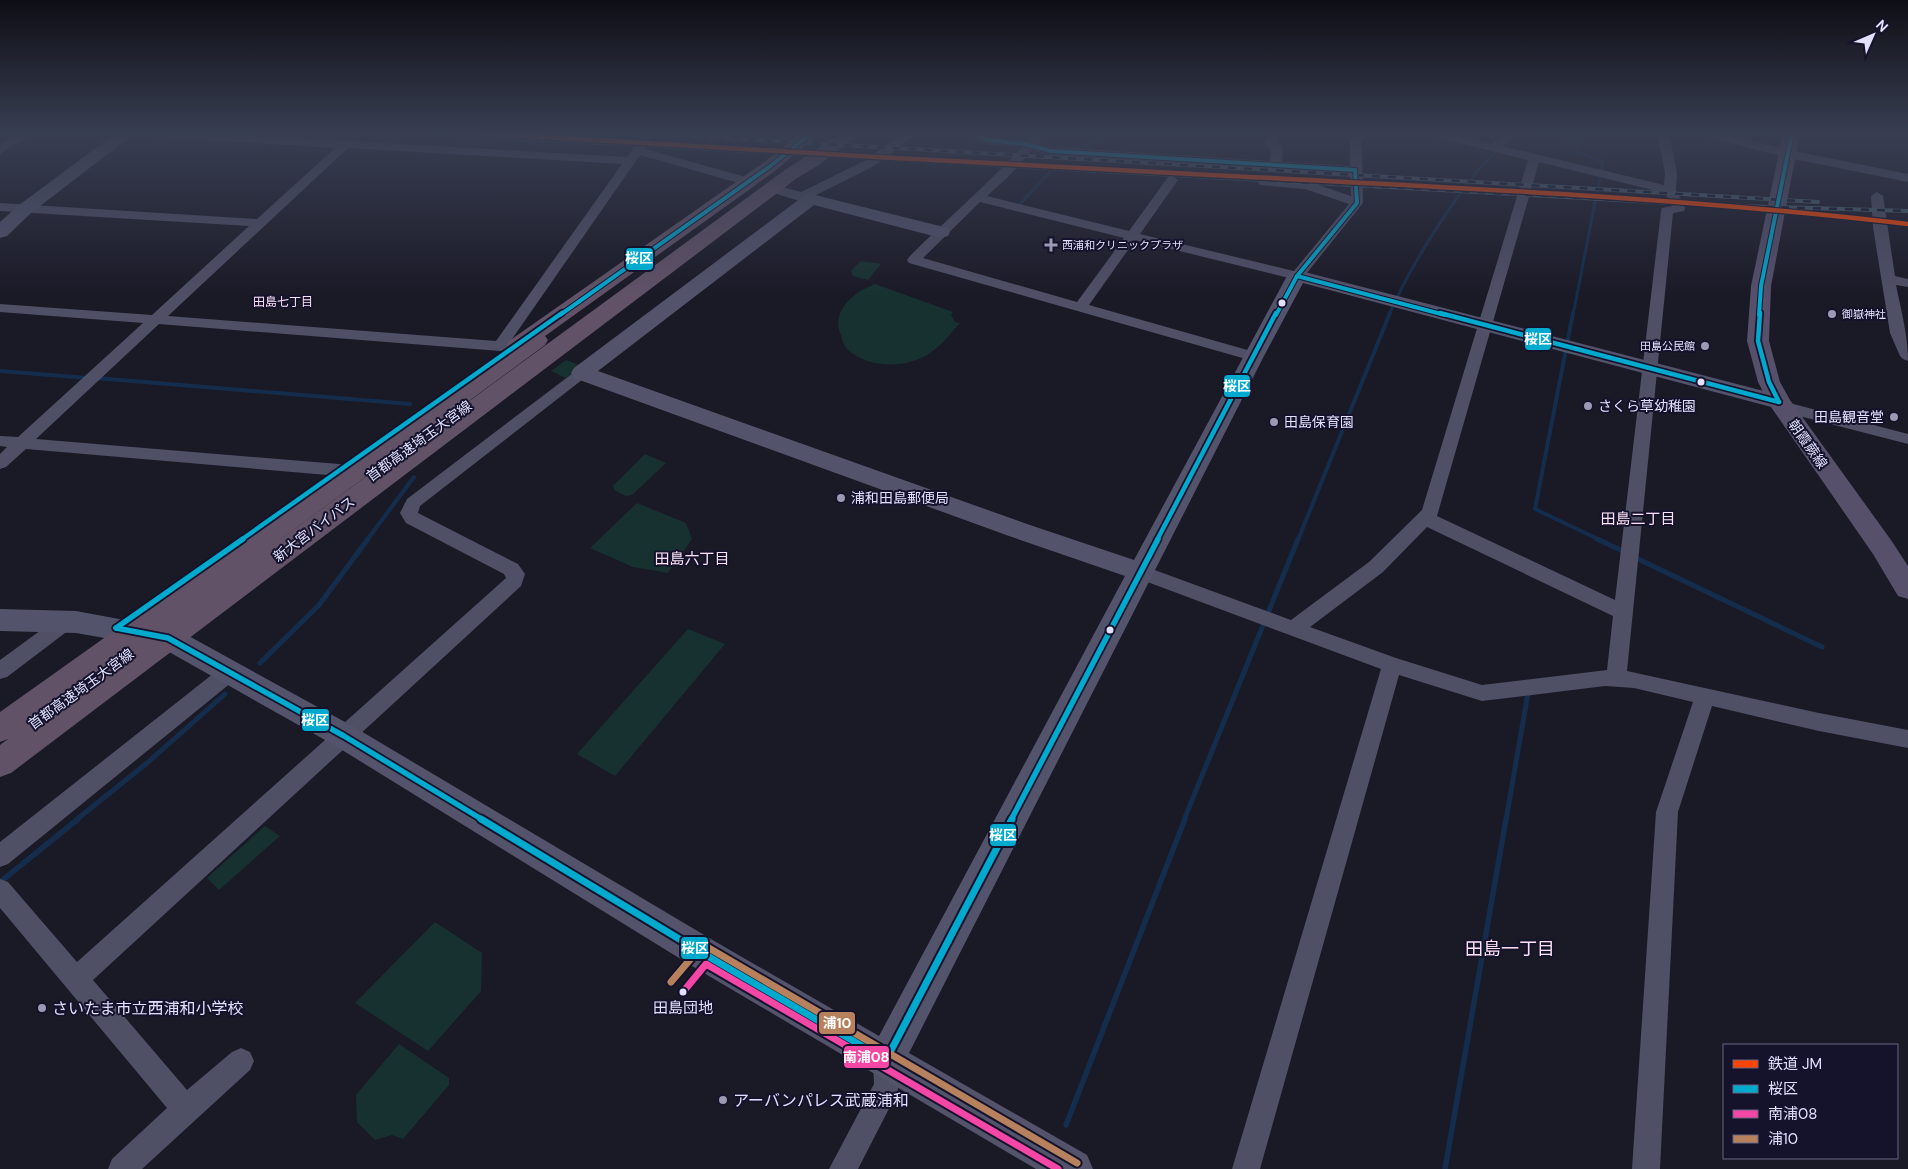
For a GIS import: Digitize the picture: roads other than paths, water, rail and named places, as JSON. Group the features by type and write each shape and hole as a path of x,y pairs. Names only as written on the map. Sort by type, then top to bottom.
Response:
{"highway":[{"path":"0,712 339,470 508,346 741,188"},
{"name":"首都高速埼玉大宮線","path":"0,729 747,188"},
{"name":"新大宮バイパス","path":"0,764 758,188"},
{"name":"首都高速埼玉大宮線","path":"0,748 764,188"}],"main road":[{"name":"朝霞蕨線","path":"1782,188 1761,286 1758,341 1769,382 1780,404 1882,547 1908,589"}],"street":[{"path":"0,232 21,213 55,188"},
{"path":"0,464 299,188"},
{"path":"0,308 508,346 613,188"},
{"path":"788,188 806,198 941,232"},
{"path":"76,979 516,578 511,569 412,519 409,513 413,503 806,198 825,188"},
{"path":"989,188 914,260 1253,356"},
{"path":"1080,308 1166,188"},
{"path":"1314,188 1357,203"},
{"path":"843,1169 887,1086 886,1060 1253,356 1297,276 1357,203 1356,188"},
{"path":"1295,628 1376,568 1430,513 1526,188"},
{"path":"1616,679 1667,211 1679,208 1670,190 1660,188"},
{"path":"1878,196 1880,227 1897,332 1908,356"},
{"path":"978,198 1297,276 1650,368 1908,439"},
{"path":"0,208 21,213 260,223"},
{"path":"0,224 21,213"},
{"path":"1889,279 1908,283"},
{"path":"582,373 1018,530 1141,572 1392,665 1482,693 1605,678 1634,680 1819,722 1908,739"},
{"path":"0,441 339,470"},
{"path":"1425,518 1623,612"},
{"path":"0,620 66,622 116,628 168,638 344,736 704,954 1073,1169"},
{"path":"0,671 66,622"},
{"path":"1246,1169 1392,665"},
{"path":"0,856 230,672"},
{"path":"1646,1169 1667,812 1705,696"},
{"path":"0,890 186,1109"},
{"path":"122,1169 241,1061"}],"waterway":[{"path":"1020,204 1035,188"},
{"path":"1389,315 1406,279 1464,188"},
{"path":"1573,315 1598,188"},
{"path":"1298,540 1390,313"},
{"path":"1573,313 1535,509 1600,540"},
{"path":"0,371 88,378"},
{"path":"96,378 410,404"},
{"path":"367,540 414,477"},
{"path":"260,663 319,605 368,539"},
{"path":"1184,820 1298,539"},
{"path":"1597,539 1625,552"},
{"path":"1634,557 1822,647"},
{"path":"1506,820 1528,693"},
{"path":"76,820 147,763 225,694"},
{"path":"0,882 78,819"},
{"path":"1066,1125 1185,819"},
{"path":"1445,1169 1506,819"}],"railway":[{"path":"1397,188 1708,205 1908,211"},
{"path":"1571,188 1818,202"}],"rail line":[{"name":"JM","path":"1471,188 1745,206 1908,224"}],"place":[{"name":"西浦和クリニックプラザ","path":"1051,245"},
{"name":"御嶽神社","path":"1832,314"},
{"name":"田島公民館","path":"1705,346"},
{"name":"さくら草幼稚園","path":"1588,406"},
{"name":"田島観音堂","path":"1894,417"},
{"name":"田島保育園","path":"1274,422"},
{"name":"浦和田島郵便局","path":"841,498"},
{"name":"田島団地","path":"683,992"},
{"name":"さいたま市立西浦和小学校","path":"42,1008"},
{"name":"アーバンパレス武蔵浦和","path":"723,1100"}],"district":[{"name":"田島七丁目","path":"283,302"},
{"name":"田島二丁目","path":"1638,519"},
{"name":"田島六丁目","path":"692,559"},
{"name":"田島一丁目","path":"1510,949"}]}
